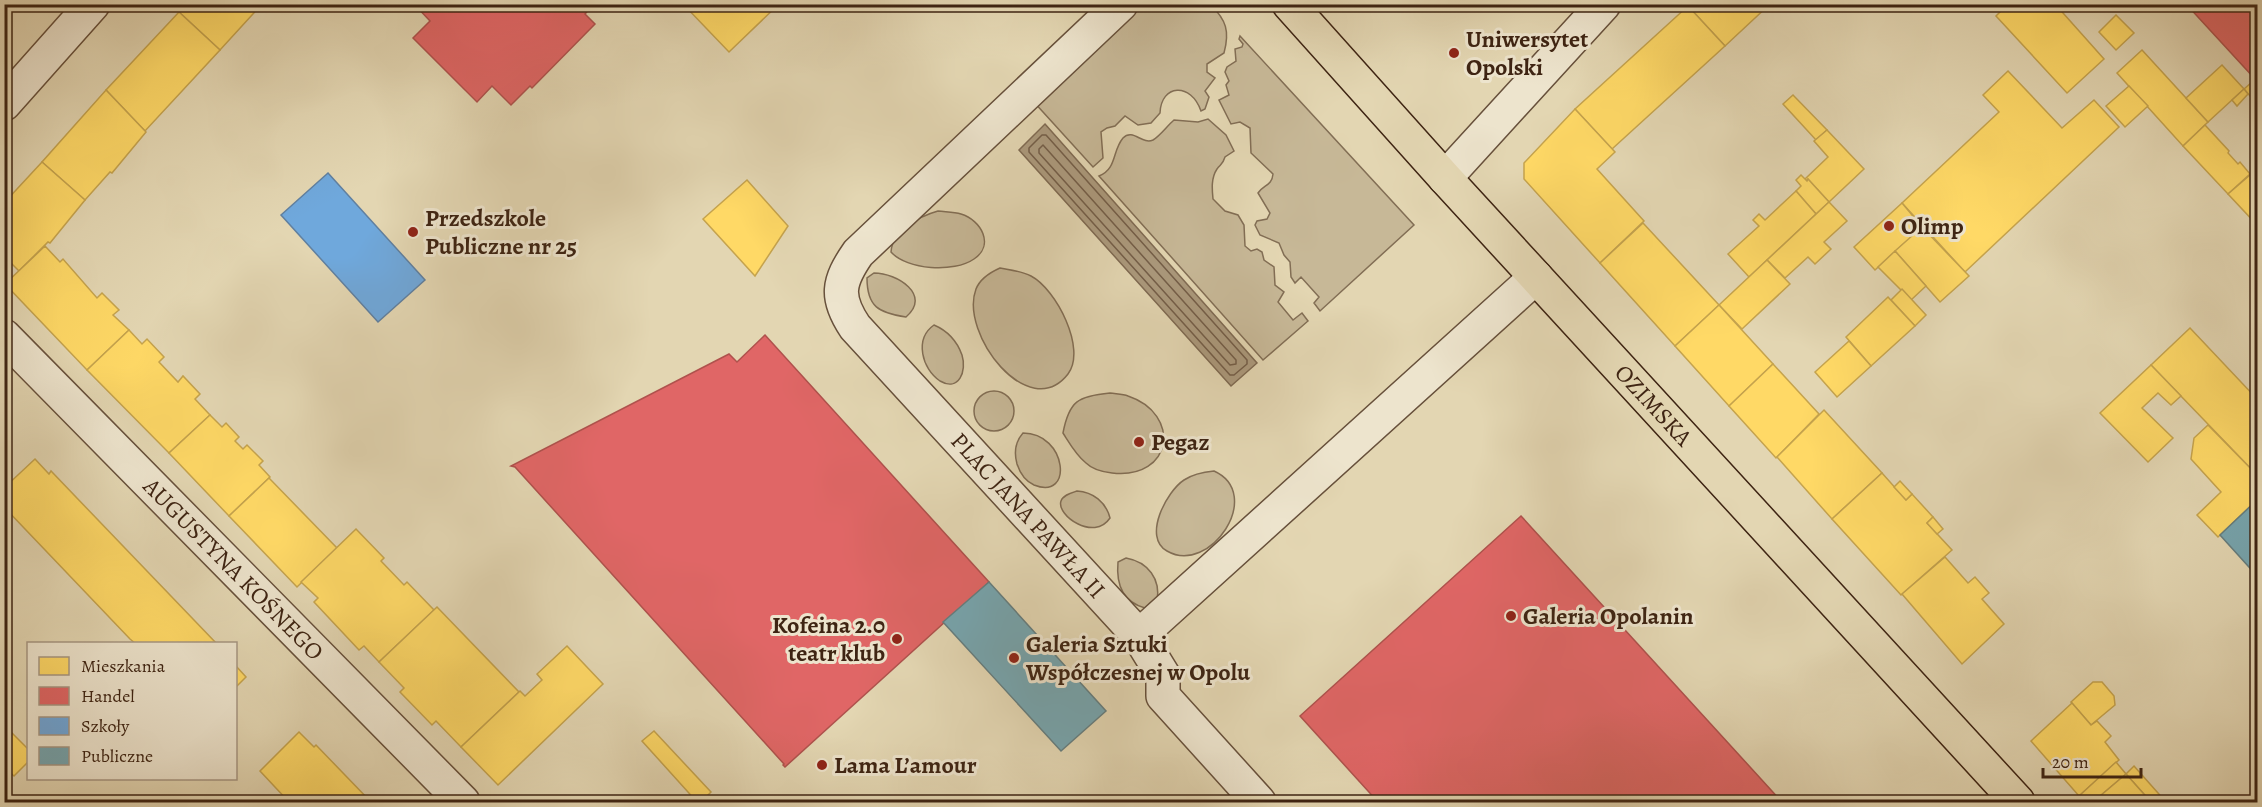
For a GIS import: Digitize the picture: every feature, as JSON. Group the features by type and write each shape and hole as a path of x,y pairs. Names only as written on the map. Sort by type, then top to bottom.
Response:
{"main road":[{"name":"OZIMSKA","path":"1289,4 1445,178 2018,802"}],"street":[{"path":"4,104 93,4"},
{"name":"PLAC JANA PAWŁA II","path":"1121,4 858,253 848,269 841,295 845,311 855,327 1139,636 1162,675 1163,696 1259,802"},
{"path":"1445,178 1604,4"},
{"path":"1139,636 1536,277"},
{"name":"AUGUSTYNA KOŚNEGO","path":"4,336 463,802"}],"shaded area":[{"path":"1137,5 1211,5 1225,26 1227,38 1224,53 1207,64 1207,72 1215,78 1205,91 1209,97 1205,109 1201,111 1191,95 1184,91 1171,92 1165,96 1160,113 1151,123 1138,125 1125,116 1115,126 1101,132 1103,158 1093,167 1033,101"},
{"path":"1240,36 1414,225 1320,311 1314,303 1319,297 1301,277 1295,283 1291,277 1290,262 1279,243 1260,235 1255,225 1257,221 1267,219 1270,213 1258,193 1271,181 1273,174 1251,153 1250,128 1240,122 1231,124 1219,100 1229,95 1226,85 1229,81 1225,72 1227,67 1236,61 1235,49 1242,47"},
{"path":"1208,119 1226,135 1234,151 1225,157 1215,172 1212,184 1213,199 1225,211 1238,215 1244,225 1245,246 1251,251 1257,249 1262,252 1264,260 1274,267 1275,285 1284,292 1278,302 1293,320 1302,313 1308,321 1263,360 1099,176 1109,169 1120,143 1127,135 1149,141 1156,138 1174,120 1198,122"},
{"path":"938,211 961,214 979,227 983,234 984,247 974,259 955,266 931,268 908,263 891,252 896,237 902,231 915,221"},
{"path":"1000,268 1027,274 1041,283 1059,306 1066,320 1074,350 1073,363 1068,374 1052,387 1035,388 1017,381 1001,367 987,349 973,308 976,289 986,276"},
{"path":"874,273 901,281 913,293 915,301 913,309 906,317 882,311 872,302 867,278"},
{"path":"934,325 951,337 962,355 962,373 957,382 952,384 940,381 925,362 922,346 928,331"},
{"path":"994,391 1002,392 1008,397 1013,403 1013,419 1008,425 1002,430 994,431 986,430 980,425 975,419 974,411 975,403 980,397 986,392"},
{"path":"1110,393 1128,396 1145,405 1157,417 1163,430 1163,444 1158,456 1148,466 1132,472 1112,473 1098,470 1088,465 1079,456 1063,433 1068,414 1077,402 1090,396"},
{"path":"1023,433 1038,436 1049,443 1056,454 1060,465 1060,476 1055,484 1047,487 1034,485 1021,474 1015,452 1018,440"},
{"path":"1214,471 1228,482 1234,497 1233,513 1226,529 1214,543 1200,552 1183,556 1167,551 1160,544 1157,536 1157,525 1165,504 1184,480 1191,476"},
{"path":"1077,491 1088,493 1102,503 1110,518 1103,525 1086,527 1070,519 1064,513 1061,507 1062,499"},
{"path":"1126,558 1141,563 1155,579 1157,601 1145,608 1131,601 1122,591 1118,578 1118,562"}],"water":[{"path":"1045,124 1257,363 1231,386 1019,150"}],"building: Mieszkania":[{"path":"185,4 262,4 220,50 179,12"},
{"path":"683,4 779,4 729,52"},
{"path":"1690,4 1770,4 1725,46 1688,6"},
{"path":"2008,4 2055,4 2104,59 2067,93 1996,16"},
{"path":"1688,6 1725,46 1612,149 1575,109"},
{"path":"179,12 220,50 145,131 106,90"},
{"path":"2116,15 2134,33 2116,50 2099,32"},
{"path":"2142,50 2208,122 2183,146 2117,73"},
{"path":"2222,65 2244,89 2208,122 2186,98"},
{"path":"2008,71 2062,128 2094,100 2119,127 1965,272 1902,203 1999,112 1983,95"},
{"path":"2258,77 2258,105 2244,89"},
{"path":"2129,86 2148,106 2125,127 2106,106"},
{"path":"2244,89 2248,94 2237,106 2232,100"},
{"path":"106,90 146,132 112,173 110,172 85,200 42,162"},
{"path":"1793,95 1827,130 1816,140 1783,104"},
{"path":"1575,109 1615,152 1597,169 1644,221 1600,263 1524,179 1524,163"},
{"path":"2205,125 2238,164 2240,162 2250,174 2228,194 2183,146"},
{"path":"1827,130 1864,169 1829,202 1808,179 1807,181 1805,179 1828,157 1814,141"},
{"path":"42,162 85,200 50,243 48,242 19,271 4,256 4,203"},
{"path":"1801,175 1807,181 1808,179 1829,202 1816,214 1796,191 1801,186 1796,180"},
{"path":"2250,175 2258,183 2258,226 2228,194"},
{"path":"747,180 788,226 755,276 703,219"},
{"path":"1796,191 1816,214 1749,277 1728,254 1759,226 1753,220 1759,214 1765,220"},
{"path":"1829,202 1847,221 1824,242 1831,249 1815,264 1808,257 1785,278 1767,260"},
{"path":"1902,203 1922,227 1875,270 1854,247"},
{"path":"1643,223 1719,305 1675,346 1600,263"},
{"path":"1922,227 1969,276 1940,302 1895,251"},
{"path":"45,246 60,262 63,259 97,298 102,293 119,310 113,315 129,330 87,370 5,284"},
{"path":"1895,251 1926,286 1911,300 1878,267"},
{"path":"1767,260 1790,284 1742,329 1719,305"},
{"path":"1902,289 1926,315 1915,326 1891,300"},
{"path":"1888,297 1915,326 1871,366 1846,337"},
{"path":"1719,305 1773,364 1729,406 1675,346"},
{"path":"2190,328 2258,400 2258,476 2151,365"},
{"path":"129,330 142,344 147,339 164,357 159,362 178,382 183,376 200,394 195,399 210,415 169,453 87,370"},
{"path":"1849,341 1871,366 1837,397 1815,372"},
{"path":"1773,364 1819,414 1776,458 1729,406"},
{"path":"2151,365 2181,396 2171,405 2158,393 2142,408 2173,438 2148,462 2100,413"},
{"path":"1824,410 1882,473 1832,519 1777,457"},
{"path":"210,415 222,427 226,423 239,437 235,441 243,449 247,445 263,461 259,465 270,477 229,516 169,453"},
{"path":"2208,425 2258,476 2258,499 2218,537 2197,515 2221,492 2191,459 2194,438"},
{"path":"35,459 49,474 51,471 215,642 134,642 4,507 4,488"},
{"path":"1882,473 1906,500 1912,494 1933,517 1927,523 1952,550 1901,595 1832,519"},
{"path":"269,478 337,548 297,587 229,516"},
{"path":"1900,481 1912,494 1906,500 1894,487"},
{"path":"1933,517 1943,529 1937,534 1927,523"},
{"path":"356,529 384,558 381,561 404,585 407,582 434,610 379,662 364,646 359,650 314,602 318,598 301,582"},
{"path":"1945,557 1968,583 1975,577 1989,593 1982,599 2004,624 1962,664 1902,594"},
{"path":"437,607 519,692 461,747 436,721 432,725 400,692 404,688 379,662"},
{"path":"567,646 603,684 498,785 461,747 520,691 525,696 542,680 537,674"},
{"path":"237,667 246,677 237,686"},
{"path":"2093,682 2102,682 2114,696 2115,705 2091,725 2071,702"},
{"path":"2072,703 2091,725 2097,721 2111,736 2105,742 2119,760 2079,796 2031,741"},
{"path":"4,725 27,748 27,763 14,776 4,767"},
{"path":"654,731 711,792 701,802 697,802 642,741"},
{"path":"299,732 314,747 316,745 371,802 289,802 260,771"},
{"path":"2116,762 2126,774 2093,802 2084,802 2079,796"},
{"path":"2134,766 2166,802 2151,802 2126,774"},
{"path":"2126,774 2151,802 2093,802"}],"building: Handel":[{"path":"414,4 594,4 585,14 595,24 532,88 530,86 511,105 492,86 477,102 413,38 430,21"},
{"path":"2186,4 2258,4 2258,77 2255,79"},
{"path":"765,335 989,582 785,767 515,467 511,466 729,354 737,362"},
{"name":"Galeria Opolanin","path":"1521,516 1782,802 1378,802 1300,716"}],"building: Szkoły":[{"path":"328,173 425,280 378,322 281,215"}],"building: Publiczne":[{"path":"2258,499 2258,577 2220,535"},
{"path":"989,582 1106,711 1061,751 943,622"}],"place":[{"name":"Uniwersytet Opolski","path":"1454,53"},
{"name":"Olimp","path":"1889,226"},
{"name":"Przedszkole Publiczne nr 25","path":"413,232"},
{"name":"Pegaz","path":"1139,442"},
{"name":"Galeria Opolanin","path":"1511,616"},
{"name":"Kofeina 2.0 teatr klub","path":"897,639"},
{"name":"Galeria Sztuki Współczesnej w Opolu","path":"1014,658"},
{"name":"Lama L’amour","path":"822,765"}]}
